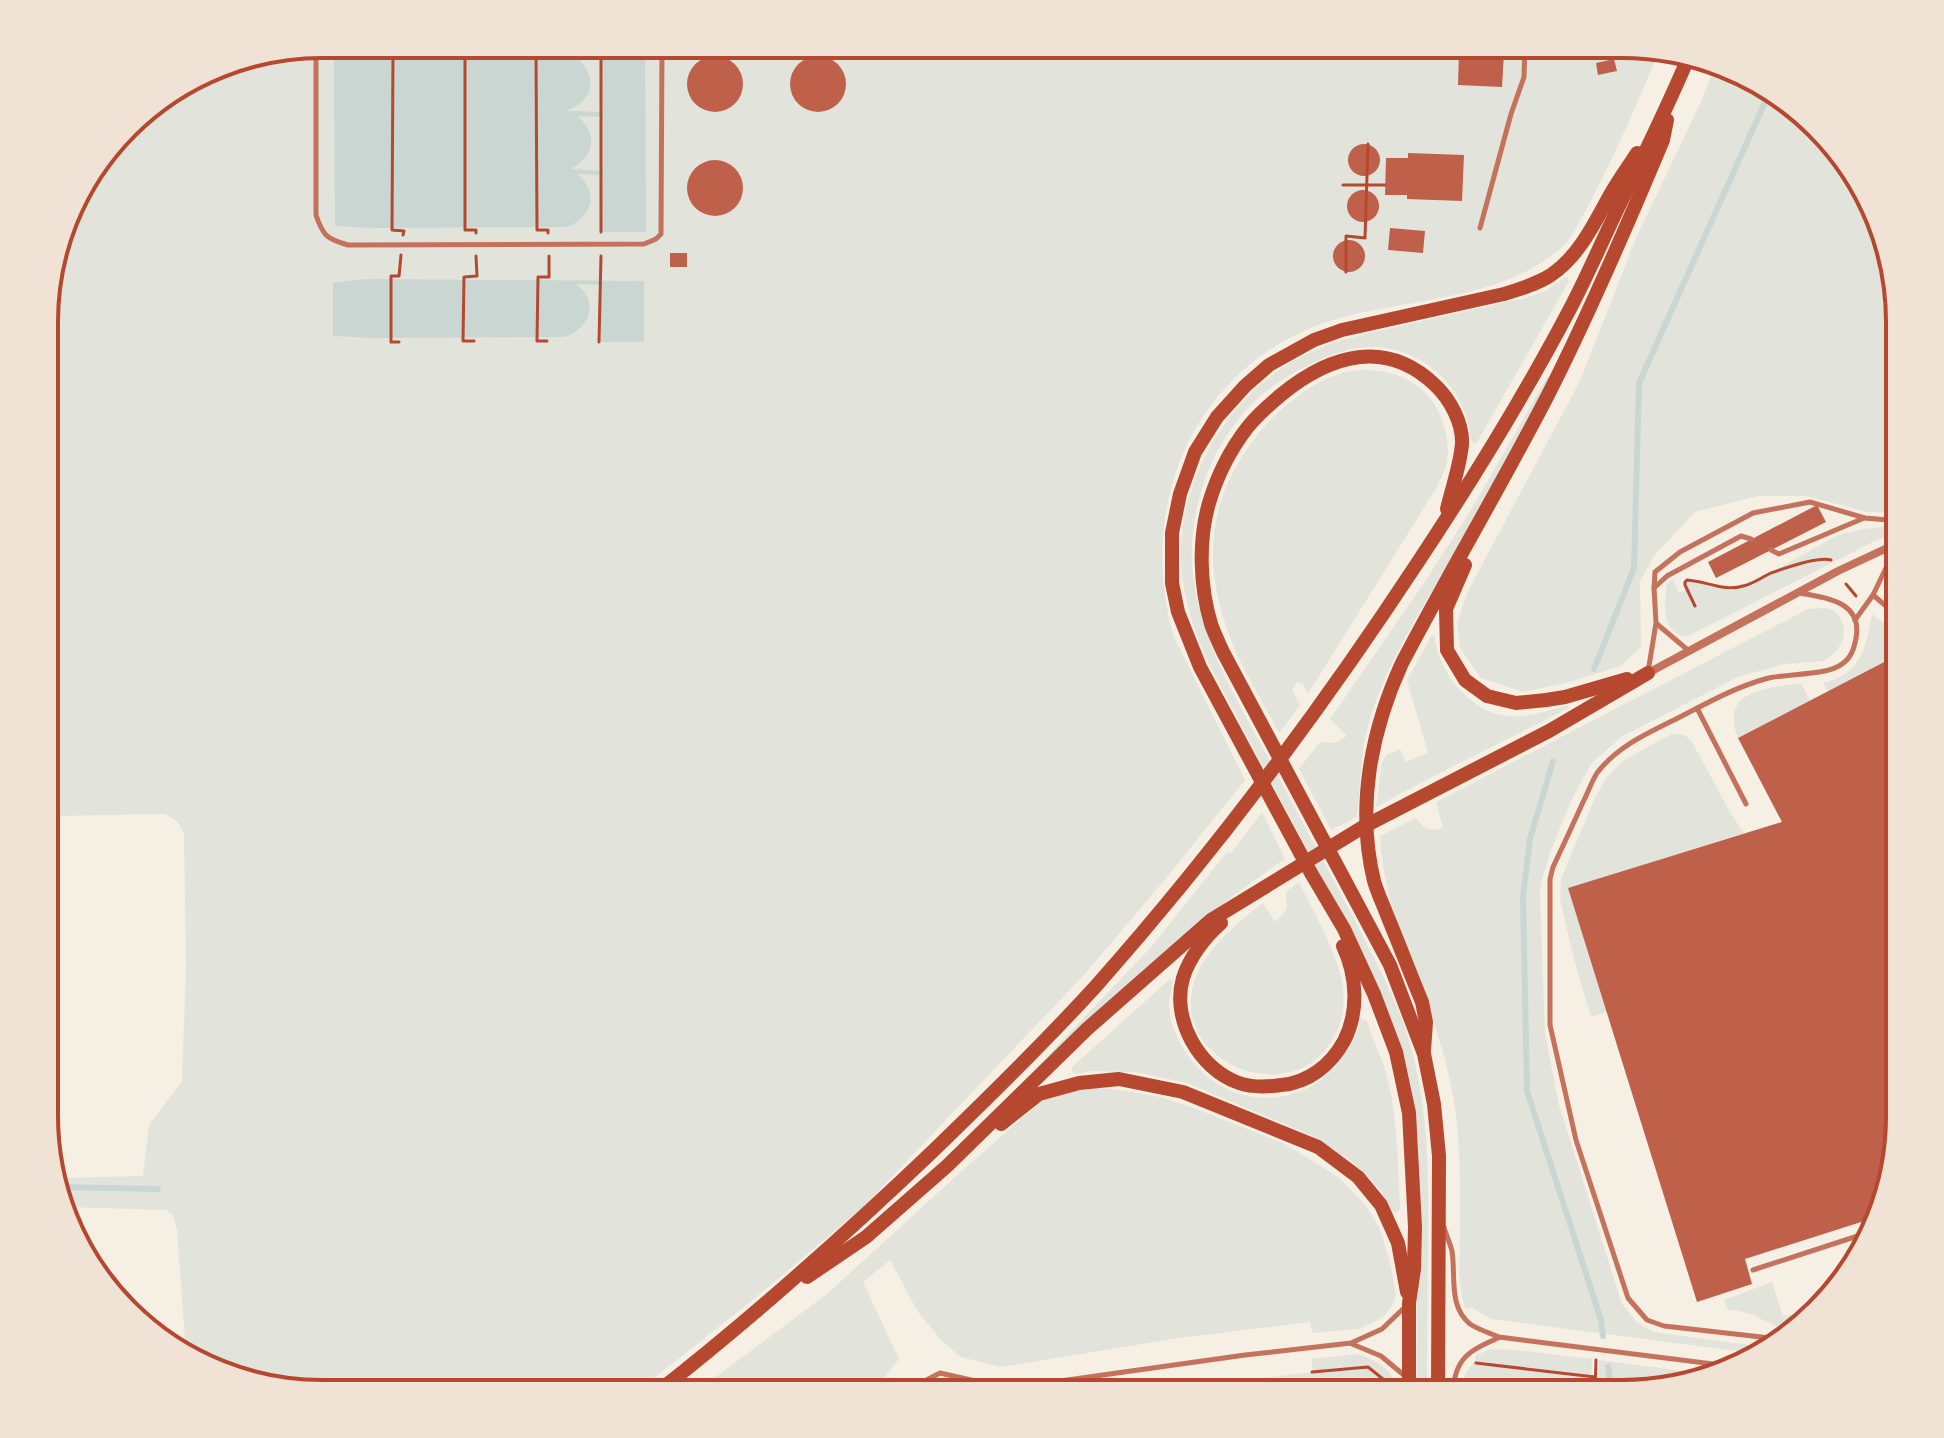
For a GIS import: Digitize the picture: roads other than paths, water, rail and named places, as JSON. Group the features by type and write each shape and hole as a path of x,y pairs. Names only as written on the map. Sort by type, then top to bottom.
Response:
{"main road":[{"path":"673,1379 763,1306 873,1208 1004,1083 1095,986 1221,837 1320,708 1509,418 1572,304 1685,66"},
{"path":"1424,1054 1426,1022 1422,1002 1375,882 1366,820 1367,790 1377,728 1392,686 1417,635 1548,394 1608,269 1663,140 1669,102"},
{"path":"1409,1380 1409,1303 1415,1227 1413,1176 1409,1113 1396,1052 1344,929 1200,667 1178,612 1172,583 1172,533 1180,494 1195,452 1217,417 1269,365 1314,340 1342,330 1504,294 1552,274 1574,253 1595,224 1669,102"},
{"path":"1438,1380 1438,1129 1424,1054 1390,965 1223,652 1212,625 1202,564 1208,505 1217,478 1248,426 1292,386 1341,361 1361,357 1383,357 1406,363 1425,374 1441,390 1459,419 1462,442 1442,525"},
{"path":"1495,495 1446,609 1447,650 1465,680 1487,696 1516,703 1565,697 1648,673"},
{"path":"763,1306 866,1237 947,1166 1098,1019 1211,920 1350,835 1549,731 1648,673"},
{"path":"1258,892 1211,931 1189,963 1180,996 1182,1011 1186,1030 1197,1051 1223,1076 1255,1087 1295,1084 1315,1074 1341,1046 1351,1027 1355,1003 1354,982 1346,953 1311,873"},
{"path":"947,1166 1039,1094 1079,1083 1119,1079 1183,1092 1318,1147 1358,1177 1381,1205 1398,1243 1409,1303"}],"street":[{"path":"1648,673 1885,549"}],"lane":[{"path":"316,58 316,215 320,228 332,241 348,245 602,245 644,244 661,234 662,58"},
{"path":"1480,228 1524,77 1525,59"},
{"path":"1648,673 1656,623 1655,572 1680,552 1753,513 1810,502 1865,518 1885,520"},
{"path":"1771,550 1779,554 1865,518"},
{"path":"1654,588 1667,576 1741,536 1751,539"},
{"path":"1854,620 1873,595 1885,571"},
{"path":"1764,1337 1664,1326 1647,1320 1628,1298 1576,1140 1550,1025 1550,879 1597,774 1630,743 1747,684 1775,676 1828,670 1845,662 1854,648 1857,631 1846,607 1835,600 1798,593"},
{"path":"1873,595 1885,605"},
{"path":"1656,623 1689,651"},
{"path":"1697,708 1746,804"},
{"path":"1440,1216 1452,1250 1455,1299 1468,1322 1499,1337 1712,1364"},
{"path":"1753,1270 1857,1236"},
{"path":"1070,1380 1351,1343 1382,1329 1409,1303"},
{"path":"1453,1380 1467,1353 1499,1337"},
{"path":"1351,1343 1381,1356 1403,1380"},
{"path":"928,1379 940,1373 969,1380"}],"waterway":[{"path":"1594,669 1634,568 1639,383 1766,101"},
{"path":"1553,761 1530,839 1523,897 1527,1091 1601,1320 1603,1336"},
{"path":"68,1187 158,1189"},
{"path":"1608,1367 1610,1380"}]}
